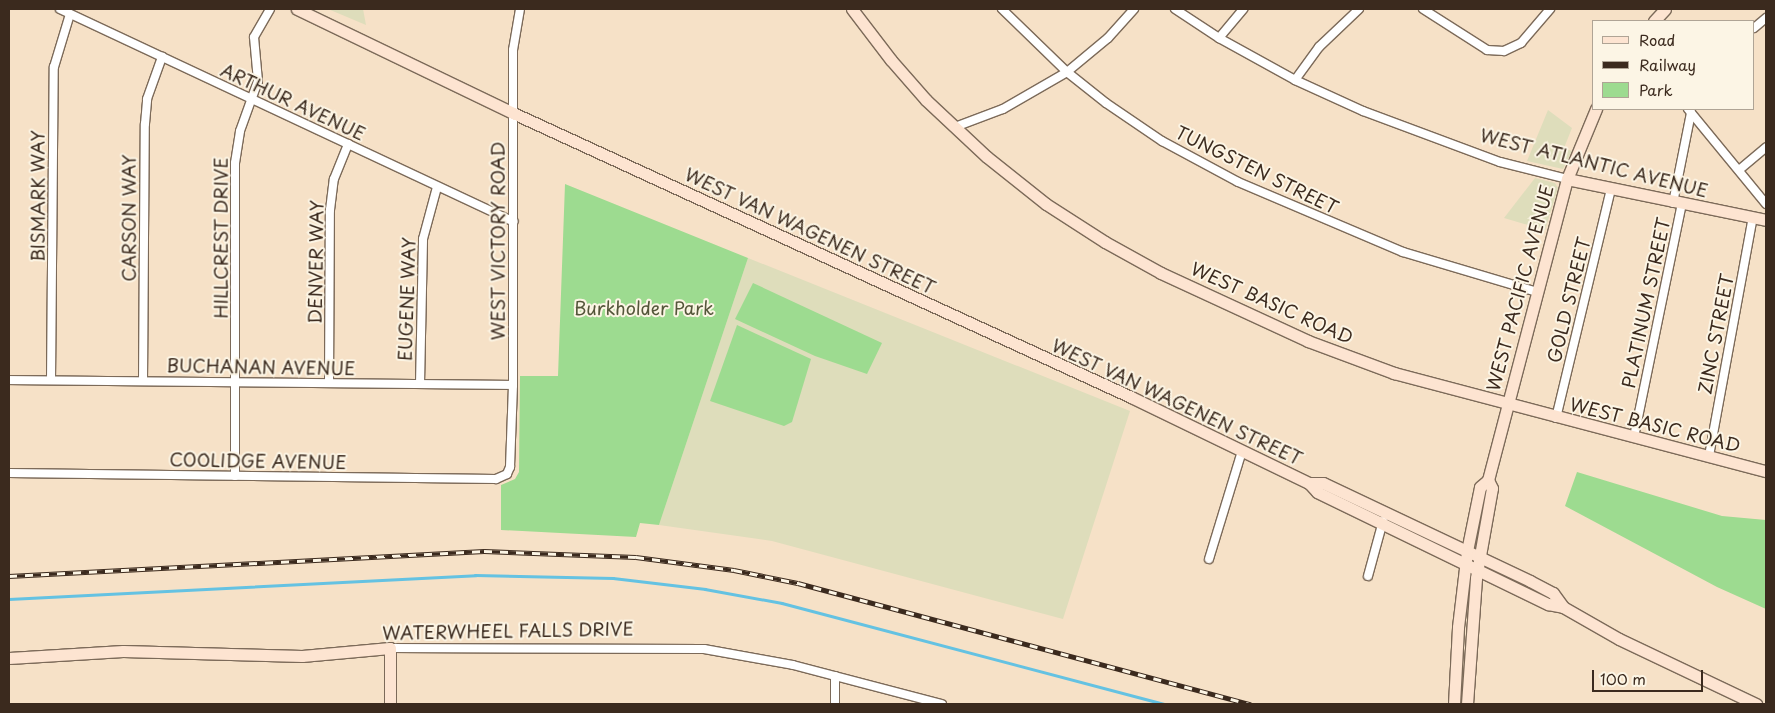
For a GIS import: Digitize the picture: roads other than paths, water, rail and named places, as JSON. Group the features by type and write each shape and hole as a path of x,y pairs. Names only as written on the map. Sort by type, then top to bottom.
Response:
{"street":[{"name":"ARTHUR AVENUE","path":"60,9 514,222"},
{"name":"HILLCREST DRIVE","path":"235,476 235,163 240,131 258,81 254,37 270,9"},
{"name":"WEST VAN WAGENEN STREET","path":"297,9 513,113 1242,451 1309,483 1318,492 1384,518 1472,559 1553,593 1563,607 1619,639 1756,704"},
{"name":"WEST VICTORY ROAD","path":"506,474 510,467 513,385 513,50 520,9"},
{"name":"WEST BASIC ROAD","path":"852,9 890,60 954,127 1046,204 1105,242 1169,277 1308,341 1394,373 1556,418 1766,471"},
{"name":"TUNGSTEN STREET","path":"1002,9 1067,72 1162,141 1238,182 1403,252 1537,292"},
{"path":"954,127 1003,109 1067,72 1108,38 1134,9"},
{"name":"WEST ATLANTIC AVENUE","path":"1176,9 1219,38 1295,80 1446,144 1567,179 1677,204 1766,220"},
{"path":"1219,38 1243,9"},
{"path":"1295,80 1320,47 1359,9"},
{"path":"1423,9 1487,50 1504,51 1521,43 1550,9"},
{"path":"1655,20 1664,9"},
{"name":"BISMARK WAY","path":"51,380 54,68 70,14"},
{"path":"1755,27 1766,18"},
{"name":"CARSON WAY","path":"143,381 145,124 147,100 162,57"},
{"name":"WEST PACIFIC AVENUE","path":"1472,559 1492,488 1488,480 1567,179 1596,110"},
{"path":"1690,111 1766,204"},
{"name":"PLATINUM STREET","path":"1634,438 1677,204 1690,111"},
{"name":"DENVER WAY","path":"330,383 330,210 334,179 348,144"},
{"path":"1739,170 1766,147"},
{"name":"EUGENE WAY","path":"420,384 422,239 437,186"},
{"name":"GOLD STREET","path":"1556,418 1611,189"},
{"name":"ZINC STREET","path":"1709,456 1753,217"},
{"name":"BUCHANAN AVENUE","path":"9,380 513,385"},
{"path":"1209,560 1242,451"},
{"name":"COOLIDGE AVENUE","path":"9,473 496,479 506,474"},
{"path":"1368,576 1384,518"},
{"path":"1454,704 1472,559"},
{"path":"1467,704 1472,559"},
{"path":"390,648 390,704"},
{"name":"WATERWHEEL FALLS DRIVE","path":"9,658 123,651 302,656 390,648 695,648 755,657 942,704"},
{"path":"835,704 836,676"}],"waterway":[{"path":"9,599 475,575 613,578 705,589 782,603 1164,704"}],"railway":[{"path":"9,576 484,551 636,557 734,570 798,583 1251,704"}],"park label":[{"name":"Burkholder Park","path":"644,308"}]}
